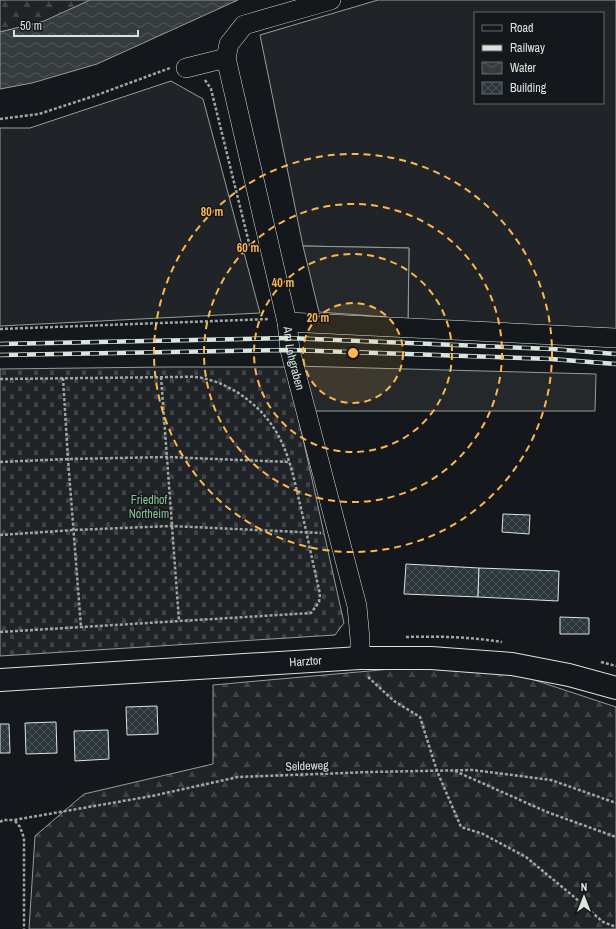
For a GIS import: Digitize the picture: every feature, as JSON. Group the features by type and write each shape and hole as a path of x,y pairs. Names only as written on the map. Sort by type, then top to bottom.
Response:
{"main road":[{"name":"Harztor","path":"0,680 360,658 431,658 512,664 569,675 614,676"}],"street":[{"path":"186,68 226,58 229,44 244,25 331,0"},
{"name":"Am Lohgraben","path":"226,58 280,320 290,350 357,606 360,658"},
{"path":"280,320 616,338"}],"path":[{"path":"0,119 39,114 97,95 170,68 186,68 201,75 211,89 251,250"},
{"path":"270,314 280,320"},
{"path":"0,329 280,320"},
{"path":"0,379 178,376 201,377 222,384 243,396 260,411 271,424 282,443 289,462 307,533 320,594 319,602 311,613 0,632"},
{"path":"161,377 179,621"},
{"path":"62,378 81,627"},
{"path":"0,462 167,457 289,462"},
{"path":"0,535 171,526 307,533 338,533"},
{"path":"360,658 361,670 394,701 420,717 437,771 461,827 483,834 526,857 603,922 616,927"},
{"name":"Seldeweg","path":"0,822 4,820 14,820 152,796 238,778 370,772 473,770 551,780 616,803"},
{"path":"454,771 547,812 616,837"},
{"path":"14,820 20,827 24,838 24,929"}],"green space":[{"path":"0,0 119,0 40,23 0,32"},
{"path":"378,0 616,0 616,334 408,323 409,248 303,246 260,35"},
{"path":"171,81 203,99 260,313 0,326 0,128 30,128"},
{"name":"Friedhof Northeim","path":"287,367 344,623 335,635 0,656 0,369"},
{"path":"403,668 513,673 616,707 616,929 29,929 35,836 84,794 213,764 213,685"}],"shaded area":[{"path":"303,246 409,248 408,323 388,322 387,317 319,312"},
{"path":"294,366 596,374 595,411 306,411"}],"water":[{"path":"90,0 238,0 97,64 32,83 0,89 0,32 44,21"}],"building":[{"path":"503,514 530,515 529,534 502,532"},
{"path":"406,564 479,568 478,597 404,594"},
{"path":"479,568 559,571 558,601 478,597"},
{"path":"560,617 589,618 589,634 560,634"},
{"path":"157,706 158,734 127,735 126,707"},
{"path":"56,722 57,753 26,754 25,723"},
{"path":"0,724 9,724 10,753 0,753"},
{"path":"108,730 109,759 75,761 74,731"}],"railway":[{"path":"0,344 288,338 552,349 616,354"},
{"path":"0,355 290,350 551,359 616,364"}]}
